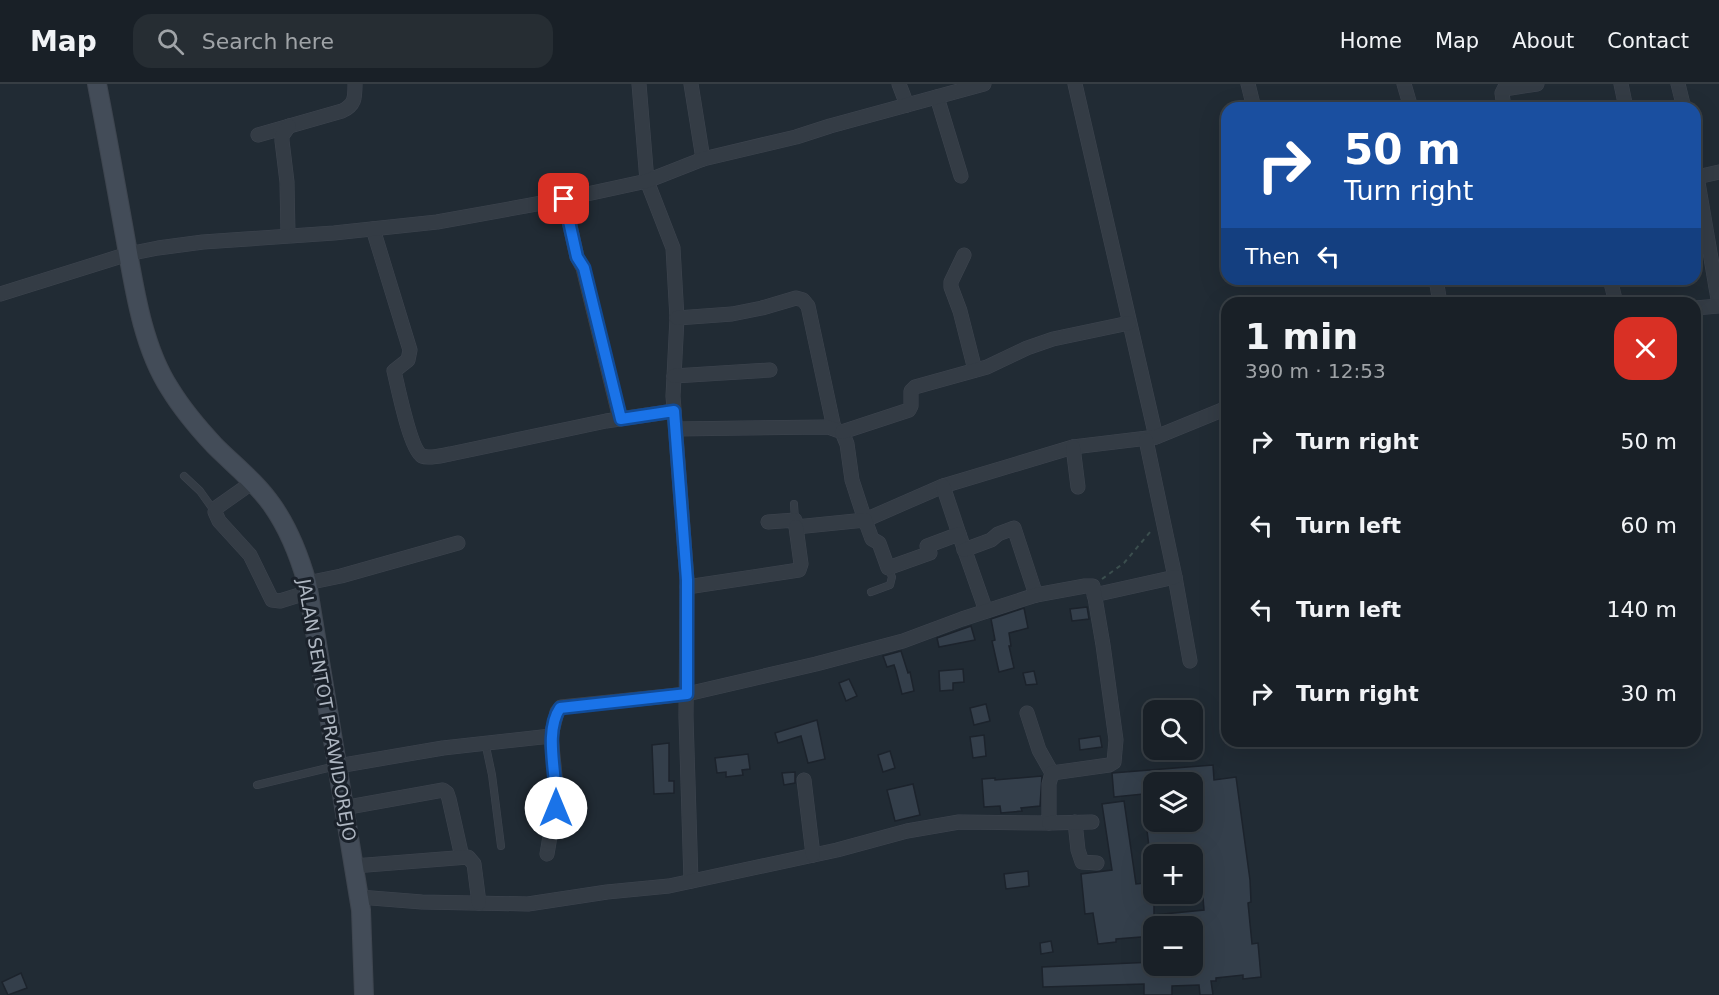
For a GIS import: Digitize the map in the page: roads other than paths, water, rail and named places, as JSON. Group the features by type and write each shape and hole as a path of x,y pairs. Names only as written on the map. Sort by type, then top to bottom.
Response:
{"main road":[{"name":"JALAN SENTOT PRAWIDOREJO","path":"97,84 135,291 151,348 162,375 170,390 213,444 249,484 271,504 287,529 299,557 334,767 344,808 361,910 364,995"}],"street":[{"path":"258,135 350,107 353,102 355,84"},
{"path":"639,84 647,181 673,248 677,318 674,411 687,587 691,882"},
{"path":"691,84 703,159"},
{"path":"899,84 907,105"},
{"path":"0,294 129,254 203,242 437,222 564,199 647,181 703,159 796,137 968,86 984,84"},
{"path":"1075,84 1129,323 1190,661"},
{"path":"1248,84 1252,102"},
{"path":"1404,84 1409,102"},
{"path":"1503,102 1504,89 1537,84"},
{"path":"1621,84 1625,102"},
{"path":"1678,84 1682,102"},
{"path":"937,97 961,176"},
{"path":"288,235 282,136 289,126"},
{"path":"1701,171 1719,172"},
{"path":"564,199 577,257 584,268 621,419"},
{"path":"1701,200 1719,305 1701,307"},
{"path":"373,229 410,350 408,360 394,371 411,437 419,454 426,457 450,453 621,419 674,411"},
{"path":"964,255 951,282 951,287 960,311 975,370"},
{"path":"677,318 732,314 796,298 803,300 808,306 838,430 847,444 852,480 872,539 879,543 888,568 930,552 927,546 959,534"},
{"path":"676,429 838,430 907,411 911,406 911,391 915,387 987,368 1028,348 1053,339 1129,323"},
{"path":"674,375 770,370"},
{"path":"768,522 796,524 865,520 944,486 1073,447 1151,438 1221,410"},
{"path":"1073,447 1078,488"},
{"path":"249,484 216,507 215,512 219,522 250,555 272,600 280,601 341,576 458,543"},
{"path":"944,486 986,611"},
{"path":"687,587 796,572 801,564 796,524"},
{"path":"964,550 1014,528 1036,595"},
{"path":"547,854 557,795 551,736 557,712 561,707 687,694 903,641 1036,595 1085,586 1093,590 1175,577"},
{"path":"1052,773 1109,765 1114,762 1116,740 1093,590"},
{"path":"1028,713 1036,742 1052,773 1048,784 1049,823"},
{"path":"334,767 485,742 551,736"},
{"path":"804,780 813,855"},
{"path":"344,808 442,790 450,799 462,857"},
{"path":"358,897 422,902 528,904 691,882 908,831 958,822 1092,822"},
{"path":"1075,822 1082,862 1097,863"},
{"path":"354,866 468,857 474,864 479,903"}],"lane":[{"path":"184,476 200,490 215,512"},
{"path":"794,504 796,524"},
{"path":"872,592 890,585 892,578 888,568"},
{"path":"485,742 492,775 501,846"},
{"path":"257,784 334,767"}]}
